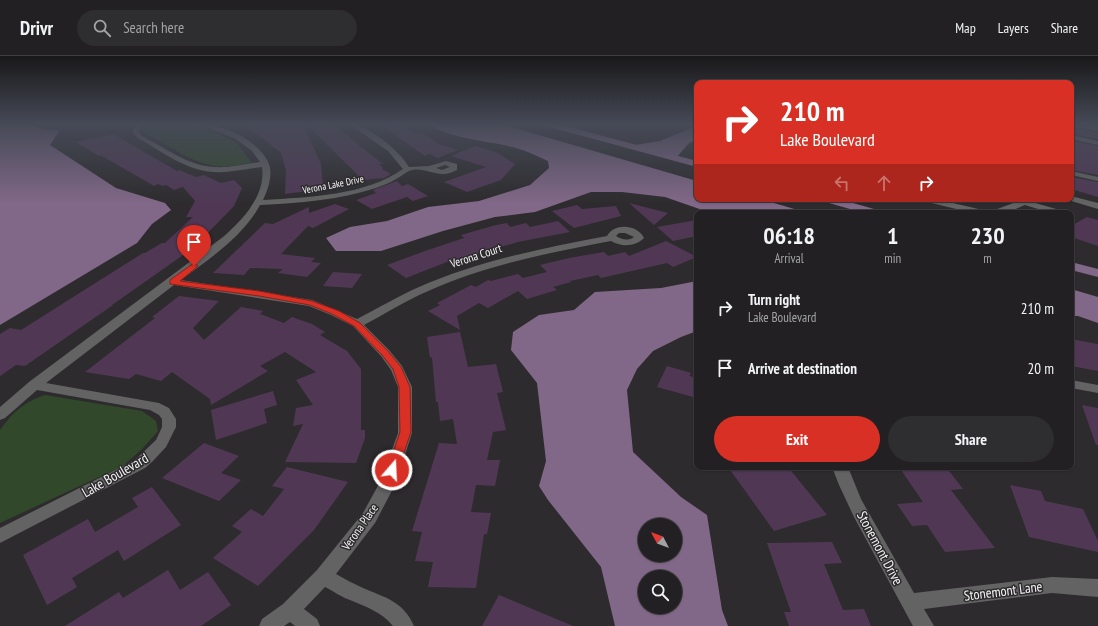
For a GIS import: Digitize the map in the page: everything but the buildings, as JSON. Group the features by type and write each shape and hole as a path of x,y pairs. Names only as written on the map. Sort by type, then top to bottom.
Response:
{"street":[{"path":"165,151 194,166 208,169 229,169 265,164"},
{"path":"0,415 34,385 173,282 230,236 258,203 266,182 265,164 254,151"},
{"path":"390,151 407,169"},
{"name":"Verona Lake Drive","path":"258,203 313,199 342,194 384,182 403,173 407,169 431,168"},
{"path":"1074,174 1098,179"},
{"path":"1074,199 1098,206"},
{"path":"938,202 972,210"},
{"path":"1006,210 1023,202"},
{"path":"1032,202 1052,210"},
{"name":"Verona Court","path":"357,324 432,285 470,271 523,255 612,238"},
{"name":"Verona Place","path":"173,282 312,303 336,312 357,324 385,353 397,369 404,387 405,432 388,483 370,518 323,576 290,610 269,626"},
{"name":"Lake Boulevard","path":"0,536 140,464 160,446 168,430 168,418 165,412 154,406 34,385"},
{"path":"1074,385 1098,390"},
{"name":"Stonemont Drive","path":"841,470 847,487 909,602 924,626"},
{"path":"323,576 355,593 381,603 399,616 404,626"},
{"name":"Stonemont Lane","path":"909,602 1052,585 1098,588"},
{"path":"290,610 310,626"}],"green space":[{"path":"176,151 243,151 252,163 217,166 198,161"},
{"path":"45,395 142,411 156,421 158,431 142,449 123,466 0,523 0,430 25,404"}],"shaded area":[{"path":"0,151 59,151 116,188 165,203 171,210 152,224 137,243 0,325"},
{"path":"523,151 592,151 694,180 694,202 770,202 798,210 702,210 665,197 622,192 591,192 535,212 495,217 443,231 381,251 336,251 326,238 350,227 387,221 428,207 479,201 530,185 549,168 548,161"},
{"path":"647,151 682,151 676,158"},
{"path":"694,282 694,332 653,351 637,369 627,390 633,452 681,497 707,515 722,610 728,626 615,626 601,567 548,500 539,486 546,461 537,383 511,350 513,332 539,315 574,310 595,292 661,288"},
{"path":"1074,290 1098,297 1098,323 1074,316"}],"waterway":[{"path":"647,151 694,163"},
{"path":"837,202 866,210"},
{"path":"1074,267 1098,273"}],"route":[{"path":"194,266 173,282 312,303 336,312 357,324 385,353 397,369 404,387 405,432 392,470"}]}
